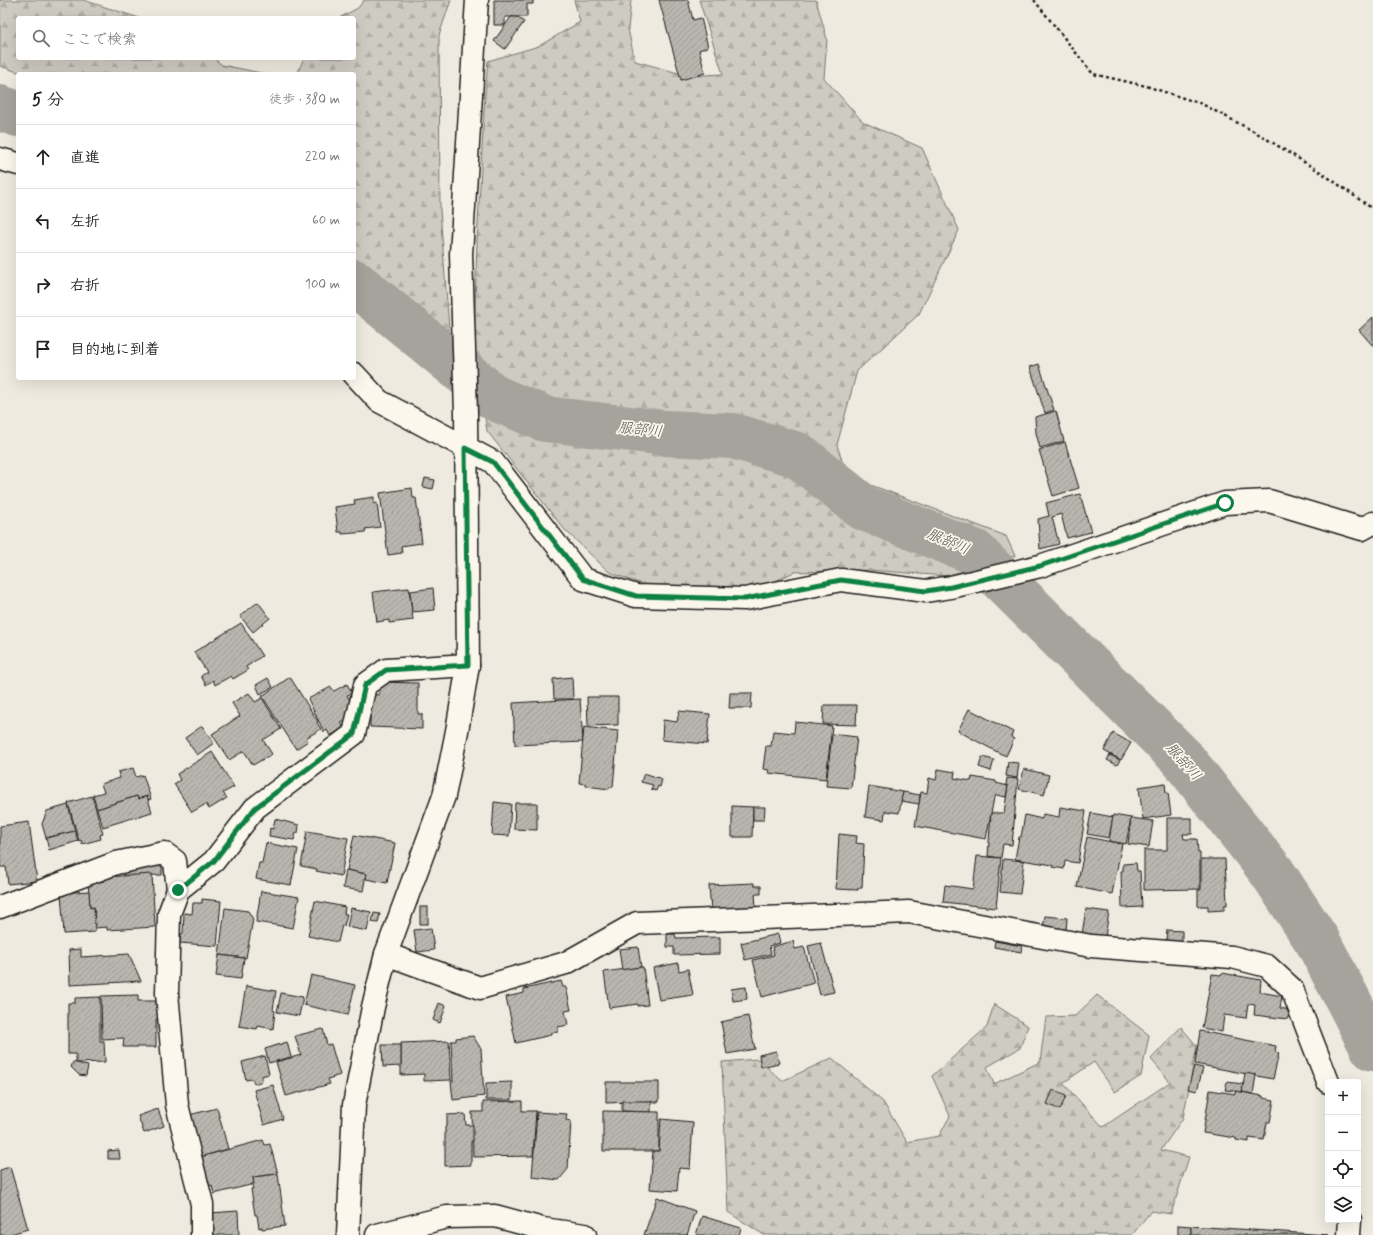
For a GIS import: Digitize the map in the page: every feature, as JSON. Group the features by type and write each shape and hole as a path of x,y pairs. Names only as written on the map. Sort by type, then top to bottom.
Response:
{"street":[{"path":"348,1235 354,1104 373,1007 386,954 444,796 468,665 465,448 466,413 460,254 477,0"},
{"path":"0,159 16,163"},
{"path":"356,376 379,401 493,462 583,579 636,596 745,599 841,580 926,591 951,587 1040,566 1225,503 1269,501 1362,529 1373,523"},
{"path":"178,890 214,861 255,808 354,734 365,685 386,670 468,665"},
{"path":"0,907 116,863 164,853 175,861 178,890 169,914 167,993 177,1104 202,1204 202,1235"},
{"path":"386,954 480,988 566,963 637,923 909,912 1091,946 1232,957 1267,966 1292,989 1327,1079"},
{"path":"377,1235 447,1217 495,1216 543,1229 585,1235"},
{"path":"1349,1235 1350,1223"}],"path":[{"path":"1034,0 1093,74 1146,86 1202,104 1257,133 1322,172 1373,209"}],"green space":[{"path":"0,0 83,0 133,16 16,16 16,60 216,60 222,65 256,72 18,72 0,66"},
{"path":"364,0 451,0 439,35 440,210 450,342 356,264 356,72 298,72 303,60 356,60 356,16 343,16 358,8"},
{"path":"574,0 631,0 628,29 635,61 689,76 723,74 699,0 816,0 827,39 824,78 863,122 922,148 959,230 919,314 857,371 837,445 847,476 1006,536 1015,556 946,576 869,570 794,572 759,589 658,590 609,572 564,529 487,431 474,343 477,241 488,61 539,46 580,22"},
{"path":"1097,995 1149,1035 1141,1076 1115,1092 1094,1062 1063,1083 1103,1127 1170,1082 1151,1059 1181,1027 1197,1046 1183,1118 1161,1150 1189,1157 1171,1214 1151,1211 1132,1235 764,1235 728,1212 722,1062 758,1059 782,1081 832,1058 883,1102 907,1142 939,1136 950,1116 932,1076 987,1027 994,1004 1028,1026 1020,1048 987,1067 994,1084 1040,1062 1046,1017 1075,1016"}],"building":[{"path":"494,0 533,0 533,4 527,4 527,17 505,17 505,25 494,25"},
{"path":"659,0 688,0 693,20 701,18 708,47 699,50 705,73 681,80"},
{"path":"511,17 517,17 524,22 505,49 494,41"},
{"path":"1373,317 1373,346 1359,330"},
{"path":"1039,364 1054,410 1045,413 1030,367"},
{"path":"1056,411 1064,441 1040,448 1036,433 1035,417"},
{"path":"1065,442 1079,488 1053,496 1039,450"},
{"path":"425,478 435,480 433,489 423,487"},
{"path":"412,488 413,498 416,498 422,543 401,546 402,553 388,555 380,493"},
{"path":"1080,494 1091,532 1067,538 1061,514 1052,517 1059,544 1040,549 1038,519 1049,516 1046,503"},
{"path":"374,497 374,504 377,503 380,527 365,529 366,532 342,534 342,532 338,532 335,507 355,504 354,500"},
{"path":"409,588 413,620 389,623 389,620 377,622 373,592"},
{"path":"433,588 435,610 412,612 410,591"},
{"path":"258,602 270,618 253,632 240,616"},
{"path":"241,623 262,656 246,667 248,670 233,679 231,676 215,685 213,680 206,685 201,676 207,672 194,652"},
{"path":"290,677 321,729 306,738 308,741 296,749 262,696"},
{"path":"572,677 573,699 554,699 553,679"},
{"path":"268,678 273,687 260,694 256,685"},
{"path":"380,682 418,683 418,714 422,714 422,729 370,727 370,694 379,695"},
{"path":"347,684 352,693 347,695 353,711 346,715 348,720 341,723 344,728 330,736 327,730 324,732 308,699 331,687 334,691"},
{"path":"249,693 255,702 262,698 281,729 263,740 272,754 253,765 244,751 229,760 212,734 240,716 232,703"},
{"path":"730,693 752,693 751,708 729,708"},
{"path":"587,697 618,697 618,725 588,726"},
{"path":"580,699 583,742 515,745 513,703"},
{"path":"824,705 857,705 856,725 823,724"},
{"path":"969,709 1013,732 1011,737 1014,739 1006,756 958,731"},
{"path":"679,711 710,714 707,744 662,740 663,720 677,722"},
{"path":"795,722 832,726 826,779 768,773 769,770 763,769 766,746 771,746 773,731 794,733"},
{"path":"202,726 214,743 197,755 185,738"},
{"path":"584,727 618,731 613,787 609,787 609,789 586,786 586,784 579,783"},
{"path":"1113,733 1131,743 1121,760 1104,751"},
{"path":"832,734 857,737 851,788 826,786"},
{"path":"212,752 234,787 223,793 227,798 209,809 206,804 192,812 174,784 180,780 177,774"},
{"path":"1110,755 1120,760 1117,765 1107,760"},
{"path":"982,757 994,760 991,771 979,767"},
{"path":"1008,762 1019,763 1017,778 1006,776"},
{"path":"133,768 136,777 143,775 151,799 148,800 147,796 138,799 137,796 97,809 93,795 104,792 101,784 120,778 118,772"},
{"path":"938,769 955,772 954,778 971,781 972,777 996,781 996,783 1008,786 1006,797 996,795 994,798 986,839 915,826 921,792 927,793 929,778 936,780"},
{"path":"1024,769 1049,775 1044,795 1019,789"},
{"path":"644,773 662,779 660,787 658,786 656,791 651,789 653,785 641,782"},
{"path":"1007,778 1018,779 1012,845 1003,844 1001,858 988,856 991,813 1004,813 1008,786 1006,785"},
{"path":"1165,783 1171,815 1143,819 1139,787"},
{"path":"869,786 903,792 899,813 885,811 884,820 865,817"},
{"path":"903,792 920,795 919,804 901,801"},
{"path":"92,796 103,834 100,835 101,839 82,844 81,840 79,841 68,803"},
{"path":"137,796 138,799 147,796 152,812 103,827 97,809"},
{"path":"494,802 511,804 509,836 492,835"},
{"path":"515,803 537,803 537,830 514,829"},
{"path":"68,805 75,831 46,838 42,824 47,811"},
{"path":"732,806 753,807 752,837 732,837"},
{"path":"753,807 765,807 764,820 753,820"},
{"path":"1060,807 1086,811 1078,863 1065,861 1064,869 1053,867 1053,865 1015,859 1025,815 1042,819 1043,814 1059,817"},
{"path":"1091,813 1113,817 1109,838 1087,834"},
{"path":"1113,815 1131,818 1126,844 1109,841"},
{"path":"1131,818 1153,821 1149,847 1128,844"},
{"path":"1167,818 1192,818 1192,834 1183,834 1184,839 1197,839 1198,852 1200,852 1200,889 1144,890 1144,850 1167,850"},
{"path":"275,819 299,825 298,833 296,833 294,840 269,836 270,828 273,829"},
{"path":"29,822 37,881 8,884 6,867 0,867 0,826"},
{"path":"75,831 78,841 49,850 46,838"},
{"path":"307,831 348,838 341,876 316,871 317,869 301,866"},
{"path":"839,834 857,836 856,843 864,844 862,888 858,888 858,890 836,889"},
{"path":"354,835 395,843 387,883 366,879 367,874 347,870"},
{"path":"1087,837 1122,844 1112,894 1077,887"},
{"path":"266,843 298,849 291,885 256,879 259,863 262,863"},
{"path":"977,856 1001,858 996,908 943,902 945,885 973,889"},
{"path":"1003,859 1024,861 1020,894 1000,892"},
{"path":"1201,859 1225,859 1227,905 1224,905 1224,910 1208,911 1208,906 1198,906 1198,890 1201,890"},
{"path":"1136,863 1137,871 1140,871 1142,907 1122,908 1121,871 1123,871 1123,864"},
{"path":"162,865 162,875 124,876 123,867"},
{"path":"346,870 366,874 363,891 343,888"},
{"path":"152,874 155,927 107,930 107,927 95,928 94,907 90,908 88,882 105,881 105,877"},
{"path":"754,883 754,886 761,886 761,894 755,894 756,908 711,911 709,885"},
{"path":"89,891 90,908 94,907 95,932 64,934 61,893"},
{"path":"261,891 299,897 293,928 256,922"},
{"path":"202,899 221,901 217,946 180,943 181,934 183,933 184,913 192,914 193,903 202,903"},
{"path":"315,901 345,907 344,914 347,914 344,926 342,925 338,942 308,936"},
{"path":"420,907 428,907 428,924 420,924"},
{"path":"225,908 248,911 253,919 246,958 219,955"},
{"path":"351,908 371,912 367,931 347,927"},
{"path":"1086,909 1109,912 1105,937 1082,934"},
{"path":"374,913 380,914 378,923 372,922"},
{"path":"1045,916 1067,918 1066,931 1043,928"},
{"path":"431,928 434,950 417,952 414,930"},
{"path":"1167,930 1182,931 1182,943 1166,942"},
{"path":"667,934 675,934 676,938 720,937 720,954 674,955 674,947 667,947"},
{"path":"778,934 780,943 769,946 771,954 745,960 741,943"},
{"path":"793,941 795,949 804,947 814,983 762,997 753,960 774,955 772,947"},
{"path":"995,941 1022,946 1021,952 994,947"},
{"path":"821,943 834,992 820,995 808,946"},
{"path":"638,947 641,967 622,970 619,949"},
{"path":"81,949 81,957 129,954 141,981 70,985 69,950"},
{"path":"219,955 244,958 241,979 216,976"},
{"path":"678,963 679,971 688,969 693,995 659,1000 653,968"},
{"path":"643,967 648,1005 638,1006 638,1004 609,1008 604,972"},
{"path":"1222,973 1261,980 1260,992 1282,996 1280,1008 1289,1010 1288,1019 1254,1015 1255,1005 1248,1004 1246,1018 1224,1015 1222,1032 1202,1028 1212,974 1221,975"},
{"path":"311,975 355,985 348,1015 304,1005"},
{"path":"561,981 563,987 566,987 571,1010 565,1011 568,1025 558,1027 558,1032 550,1033 551,1035 516,1043 506,997 524,993 524,989"},
{"path":"246,986 276,991 273,1010 275,1011 273,1029 258,1026 257,1029 239,1026"},
{"path":"746,987 747,999 733,1001 731,989"},
{"path":"281,993 303,997 299,1016 277,1012"},
{"path":"138,995 138,1001 159,1001 159,1019 156,1019 156,1047 123,1047 124,1038 102,1039 101,996"},
{"path":"100,997 100,1041 104,1041 105,1062 76,1063 76,1054 68,1054 68,1003 75,1003 75,998"},
{"path":"439,1003 446,1006 440,1023 433,1020"},
{"path":"748,1016 755,1049 727,1054 721,1022"},
{"path":"323,1029 327,1045 331,1044 340,1075 328,1079 330,1084 286,1096 276,1062 301,1055 295,1036"},
{"path":"1200,1031 1276,1046 1275,1052 1279,1053 1273,1079 1195,1064"},
{"path":"473,1036 481,1049 484,1096 453,1100 451,1081 453,1081 451,1041 456,1041 456,1038"},
{"path":"449,1041 451,1080 424,1081 424,1074 401,1075 401,1043"},
{"path":"287,1042 291,1057 269,1063 265,1049"},
{"path":"382,1045 401,1045 401,1066 383,1067"},
{"path":"776,1051 779,1063 761,1067 759,1055"},
{"path":"265,1056 269,1074 261,1076 263,1081 254,1084 252,1079 246,1080 242,1062"},
{"path":"73,1062 88,1066 86,1076 79,1075 71,1067"},
{"path":"1194,1066 1203,1068 1197,1091 1188,1089"},
{"path":"1245,1073 1256,1075 1253,1094 1242,1092"},
{"path":"512,1082 512,1100 486,1100 486,1083"},
{"path":"606,1082 659,1082 659,1102 606,1103"},
{"path":"1227,1082 1243,1084 1242,1092 1225,1090"},
{"path":"273,1085 283,1119 264,1125 254,1090"},
{"path":"1053,1090 1066,1096 1060,1110 1047,1104"},
{"path":"1210,1090 1235,1094 1236,1091 1263,1096 1263,1098 1274,1100 1270,1122 1267,1122 1264,1140 1249,1138 1249,1142 1236,1140 1236,1138 1203,1133"},
{"path":"522,1101 522,1111 536,1111 533,1156 473,1157 472,1112 483,1112 483,1102"},
{"path":"622,1101 651,1101 651,1112 622,1111"},
{"path":"217,1108 228,1149 200,1157 189,1115"},
{"path":"158,1109 164,1126 144,1133 138,1116"},
{"path":"603,1111 659,1112 659,1151 603,1151"},
{"path":"537,1112 567,1114 566,1120 571,1121 568,1169 559,1180 532,1177"},
{"path":"465,1114 466,1125 473,1125 471,1165 445,1166 445,1126 447,1126 447,1115"},
{"path":"661,1119 693,1122 690,1169 679,1168 677,1191 650,1189 653,1151 659,1151"},
{"path":"263,1140 265,1145 270,1144 278,1174 253,1177 254,1184 214,1194 212,1185 208,1186 200,1157"},
{"path":"119,1150 120,1159 108,1159 108,1151"},
{"path":"10,1167 28,1229 7,1235 0,1235 0,1170"},
{"path":"278,1174 285,1226 262,1229 262,1227 259,1228 257,1215 255,1215 251,1189 253,1189 252,1184 254,1184 253,1177"},
{"path":"657,1197 695,1211 687,1235 644,1235"},
{"path":"238,1211 239,1235 210,1235 210,1213"},
{"path":"702,1216 741,1228 739,1235 696,1235"},
{"path":"1178,1225 1191,1226 1191,1235 1178,1235"},
{"path":"1191,1226 1329,1235 1191,1235"}],"waterway":[{"name":"服部川","path":"0,108 16,113"},
{"name":"服部川","path":"356,284 495,398 545,419 665,433 733,436 798,455 864,508 974,552 1181,757 1272,872 1318,942 1373,1048"}],"route":[{"path":"178,890 214,861 255,808 354,734 365,685 386,670 468,665 465,448 493,462 583,579 636,596 745,599 841,580 926,591 951,587 1040,566 1225,503"}]}
